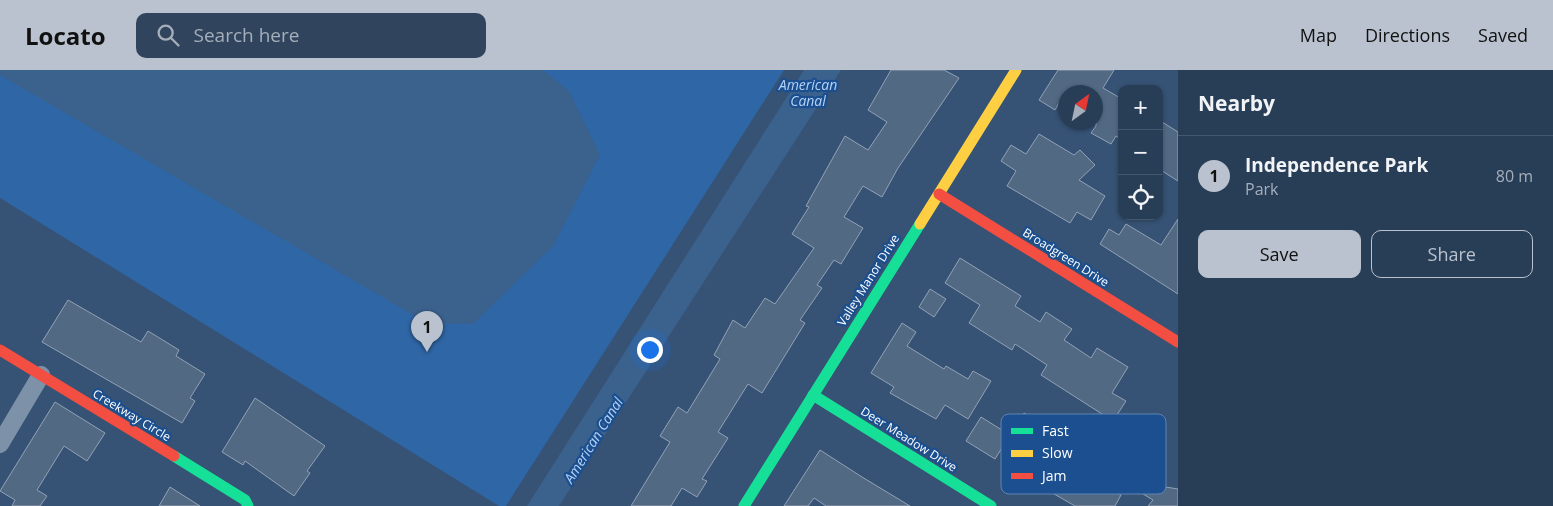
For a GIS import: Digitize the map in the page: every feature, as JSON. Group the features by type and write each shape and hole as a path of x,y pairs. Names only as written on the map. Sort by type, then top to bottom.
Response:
{"street":[{"name":"Valley Manor Drive","path":"744,506 1016,70"},
{"name":"Broadgreen Drive","path":"939,194 1178,342"},
{"name":"Creekway Circle","path":"0,350 245,500 248,506"},
{"path":"0,444 41,375"},
{"name":"Deer Meadow Drive","path":"813,395 991,506"}],"shaded area":[{"path":"0,70 784,70 506,506 499,506 0,198"}],"water":[{"path":"0,70 543,70 569,91 600,155 553,246 473,324 427,323 0,75"},
{"name":"American Canal","path":"804,70 841,70 559,506 527,506"}],"building":[{"path":"891,70 944,70 959,78 898,168 882,197 863,186 844,217 863,228 841,264 834,260 817,285 822,288 800,320 805,323 762,393 748,384 718,432 728,438 702,479 707,481 697,497 682,488 671,506 631,506 670,442 660,436 678,407 687,413 720,359 714,355 733,320 745,328 765,298 775,304 814,248 792,234 809,207 806,206 845,136 868,150 887,122 868,110"},
{"path":"1058,70 1114,70 1103,88 1103,85 1058,85 1058,105 1055,110 1039,100"},
{"path":"1103,88 1118,97 1118,137 1116,136 1111,144 1091,133 1093,130 1103,130"},
{"path":"1163,123 1178,132 1178,181 1163,172"},
{"path":"1039,134 1074,155 1080,150 1095,165 1079,180 1105,196 1091,220 1077,212 1070,223 1007,186 1016,171 1001,161 1011,145 1026,154"},
{"path":"1178,219 1178,294 1100,244 1109,229 1119,235 1126,224 1161,245"},
{"path":"960,258 1021,296 1015,306 1040,322 1046,312 1072,329 1064,340 1091,358 1097,348 1128,367 1112,393 1126,401 1118,414 1102,414 1041,375 1047,365 1015,344 1012,350 969,323 980,305 945,283"},
{"path":"930,289 946,299 934,317 919,307"},
{"path":"68,300 141,342 148,331 179,350 176,356 205,374 190,398 195,401 182,423 42,342"},
{"path":"902,323 916,332 907,346 944,369 946,366 968,379 973,371 991,381 968,419 945,405 936,419 890,393 894,387 871,373"},
{"path":"255,398 325,446 307,471 310,473 294,496 245,461 243,465 222,452"},
{"path":"55,402 105,433 87,461 64,446 37,490 47,496 40,506 12,506 15,500 0,491"},
{"path":"981,417 1001,429 1001,449 995,459 966,441"},
{"path":"820,450 910,506 826,506 814,498 808,506 784,506"},
{"path":"170,487 200,506 159,506"},
{"path":"1166,487 1178,489 1178,506 1148,506 1153,500 1143,494 1166,494"},
{"path":"1054,494 1121,495 1115,506 1075,506"}],"traffic: fast":[{"path":"744,506 920,224"},
{"path":"813,395 991,506"},
{"path":"174,456 245,500 248,506"}],"traffic: slow":[{"path":"920,224 1016,70"}],"traffic: jam":[{"path":"939,194 1178,342"},
{"path":"0,350 174,456"}],"place":[{"name":"Independence Park","path":"427,352"}]}
